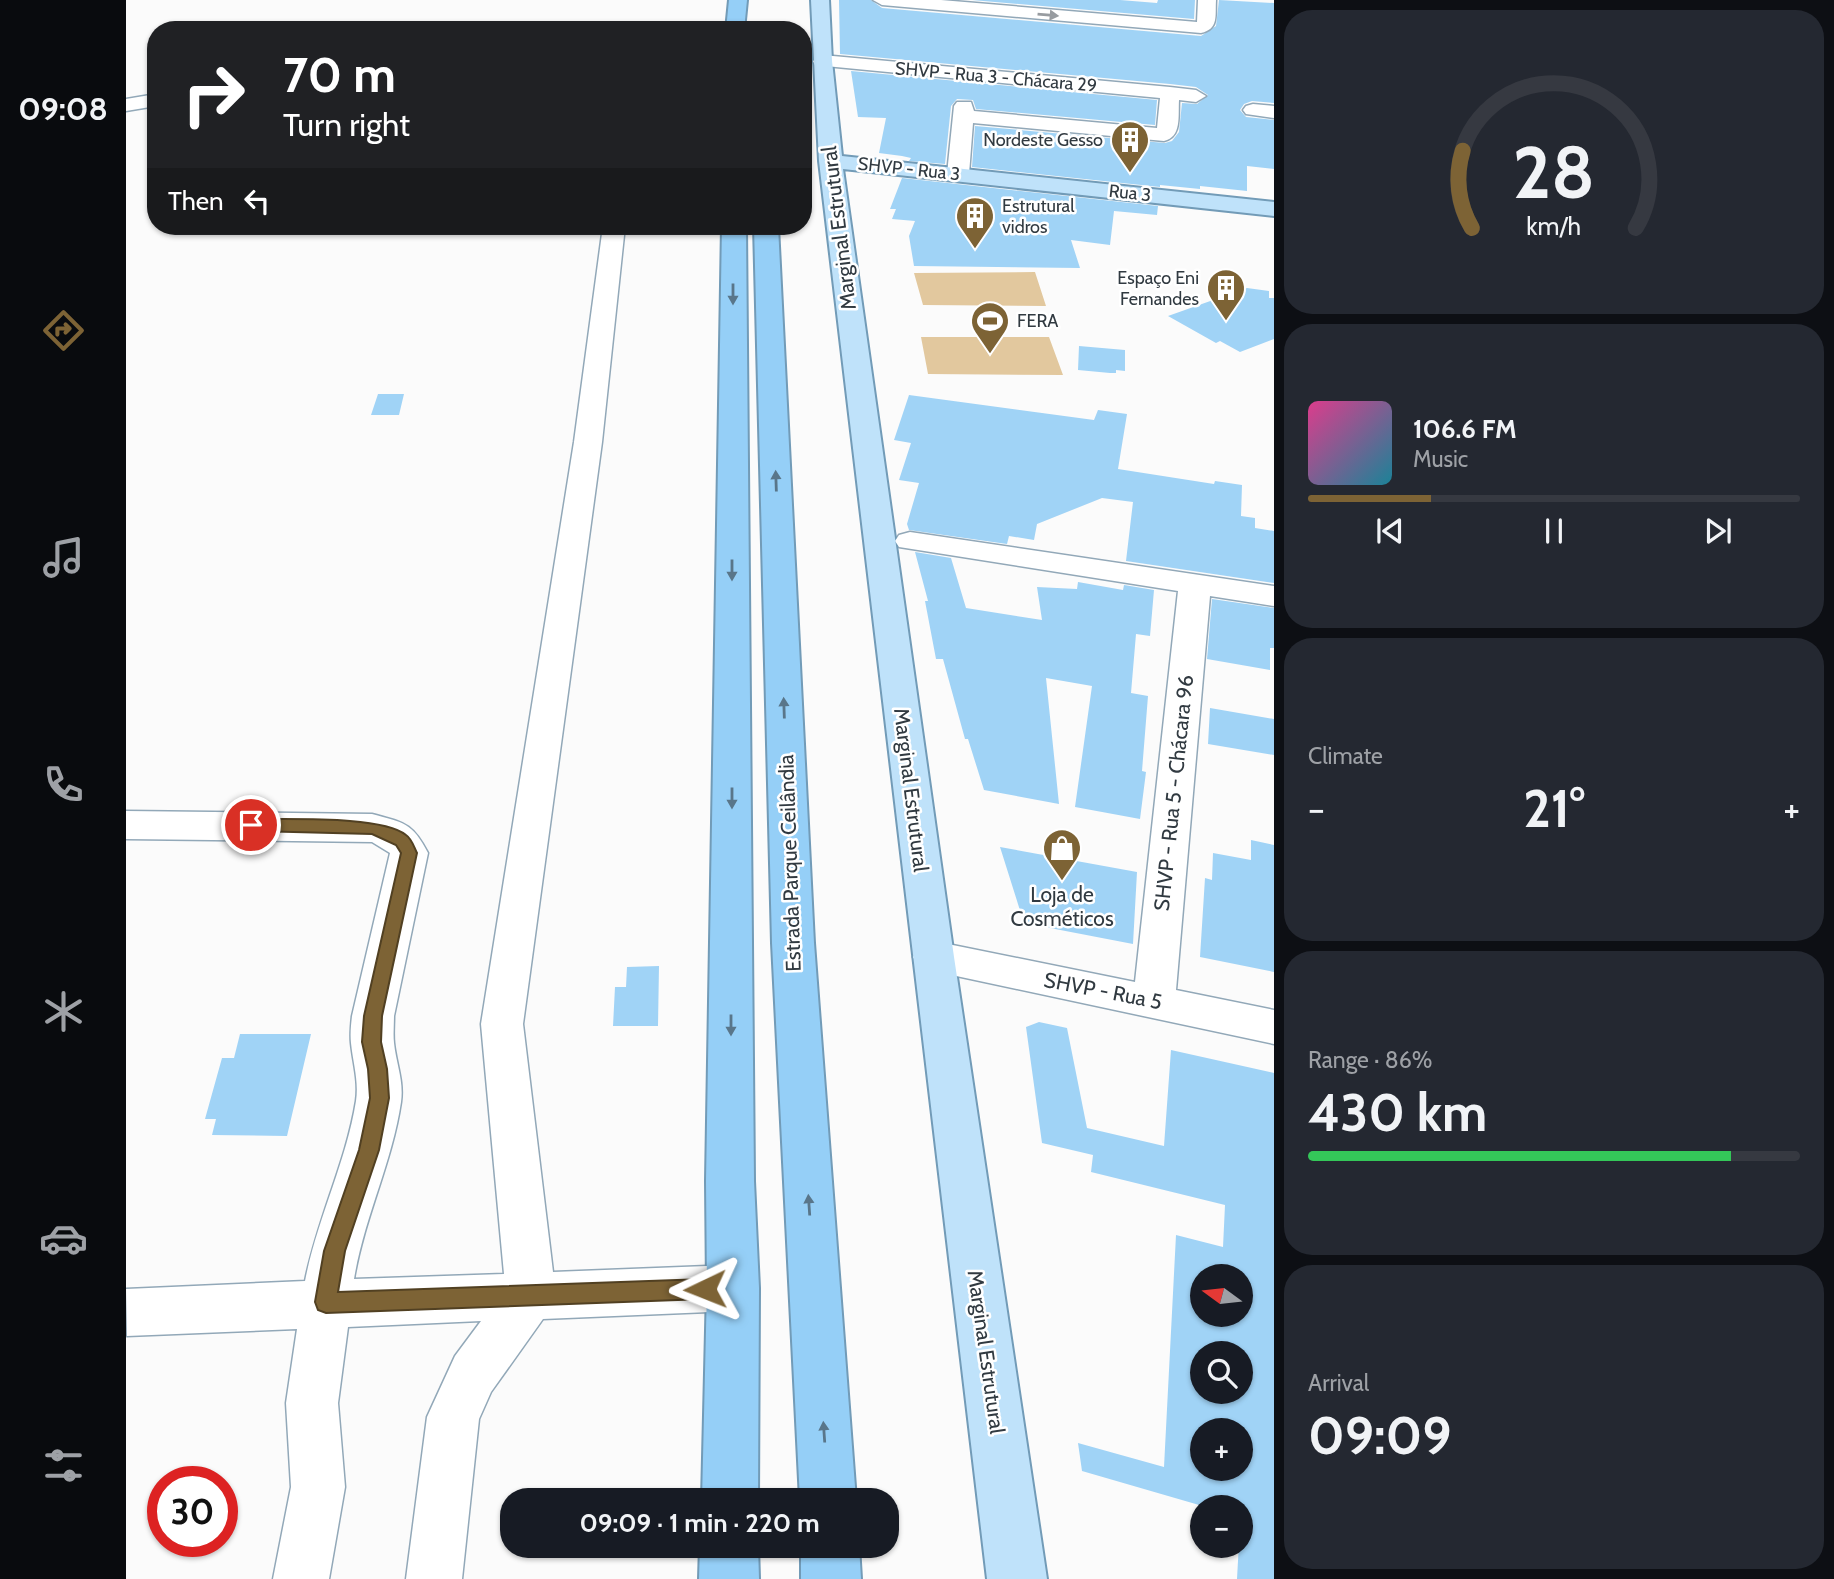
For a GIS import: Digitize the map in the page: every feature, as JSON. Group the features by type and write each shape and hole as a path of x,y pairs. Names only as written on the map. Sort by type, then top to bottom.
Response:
{"highway":[{"path":"736,21 738,0"},
{"path":"730,1488 733,1288 730,1167 734,235"},
{"name":"Estrada Parque Ceilândia","path":"766,235 793,943 827,1488"},
{"path":"729,1558 729,1579"},
{"path":"830,1558 831,1579"}],"main road":[{"name":"Marginal Estrutural","path":"820,0 830,161 1017,1579"},
{"name":"SHVP - Rua 3","path":"830,161 987,177"},
{"name":"Rua 3","path":"987,177 1274,209"}],"street":[{"path":"882,0 1201,28 1206,26 1208,0"},
{"name":"SHVP - Rua 3 - Chácara 29","path":"822,61 1196,96"},
{"name":"SHVP - Rua 3 - Chácara 29","path":"958,174 964,111 1164,135 1167,132 1170,93"},
{"path":"126,104 147,101"},
{"path":"1253,110 1274,112"},
{"path":"434,1579 453,1417 473,1374 531,1295 502,1024 589,442 613,235"},
{"path":"910,541 1274,596"},
{"name":"SHVP - Rua 5 - Chácara 96","path":"1154,1001 1195,584"},
{"path":"126,825 372,828 391,833 403,841 409,853 373,1016 372,1042 378,1069 379,1098 369,1150 335,1251 326,1302 313,1403 318,1487 301,1579"},
{"name":"SHVP - Rua 5","path":"933,957 1274,1027"},
{"path":"127,1312 326,1302 733,1288"}],"shaded area":[{"path":"1035,272 1046,306 923,305 914,273"},
{"name":"FERA","path":"921,337 1049,337 1063,375 928,374"}],"building":[{"path":"839,0 871,0 882,8 1201,36 1216,26 1219,0 1274,3 1274,103 1252,101 1244,104 1240,110 1246,117 1274,120 1274,169 1247,166 1247,191 1200,186 1200,189 1160,187 972,167 975,126 1165,143 1172,141 1179,132 1182,103 1197,104 1208,95 1196,87 1170,84 840,54"},
{"path":"972,0 1120,0 1157,3 1158,0 1195,0 1194,19"},
{"path":"851,71 1157,100 1155,125 976,109 973,100 957,99 951,106 945,164 909,161 911,158 879,153 886,118 858,117"},
{"path":"902,178 1158,206 1157,215 1114,211 1110,245 1071,240 1080,268 914,266 909,236 915,221 892,219 896,209 890,209"},
{"name":"Espaço Eni Fernandes","path":"1247,288 1269,291 1269,298 1274,298 1274,339 1240,352 1220,341 1216,343 1168,316"},
{"path":"1079,346 1125,350 1125,371 1116,370 1116,373 1110,373 1078,370"},
{"path":"378,394 404,394 399,415 371,415"},
{"path":"909,395 1094,420 1098,410 1127,414 1118,469 1214,484 1215,481 1242,485 1241,516 1255,518 1255,528 1274,531 1274,583 1126,561 1133,502 1102,498 1037,524 1034,540 1009,536 1007,544 909,530 907,524 919,483 899,480 911,443 894,440"},
{"path":"915,552 951,558 966,608 1042,620 1037,587 1077,589 1078,582 1123,590 1124,585 1154,590 1150,636 1136,634 1131,693 1148,696 1142,771 1146,772 1140,819 1075,807 1092,686 1046,678 1059,804 984,790 968,739 965,739 943,659 936,659 925,601 928,601"},
{"path":"1212,599 1274,608 1274,648 1270,648 1270,670 1207,659"},
{"path":"1210,708 1274,719 1274,755 1208,744"},
{"path":"1251,840 1274,845 1274,972 1200,957 1205,878 1212,880 1213,853 1251,860"},
{"path":"1000,847 1137,872 1133,944 1024,923"},
{"path":"659,966 658,1026 613,1026 615,987 626,987 627,967"},
{"path":"1039,1022 1067,1028 1087,1128 1164,1146 1171,1050 1274,1073 1274,1579 1237,1579 1238,1558 1253,1558 1253,1495 1190,1495 1190,1502 1082,1471 1078,1443 1164,1467 1176,1235 1223,1247 1225,1205 1091,1172 1093,1155 1042,1143 1026,1027"},
{"path":"240,1034 311,1034 287,1136 212,1135 216,1119 205,1119 222,1058 234,1058"}],"place":[{"name":"Nordeste Gesso","path":"1130,174"},
{"name":"Estrutural vidros","path":"975,250"},
{"name":"Espaço Eni Fernandes","path":"1226,322"},
{"name":"FERA","path":"990,355"},
{"name":"Loja de Cosméticos","path":"1062,882"}],"route":[{"path":"251,825 372,828 391,833 403,841 409,853 373,1016 372,1042 378,1069 379,1098 369,1150 356,1182 335,1251 326,1302 705,1289"}]}
